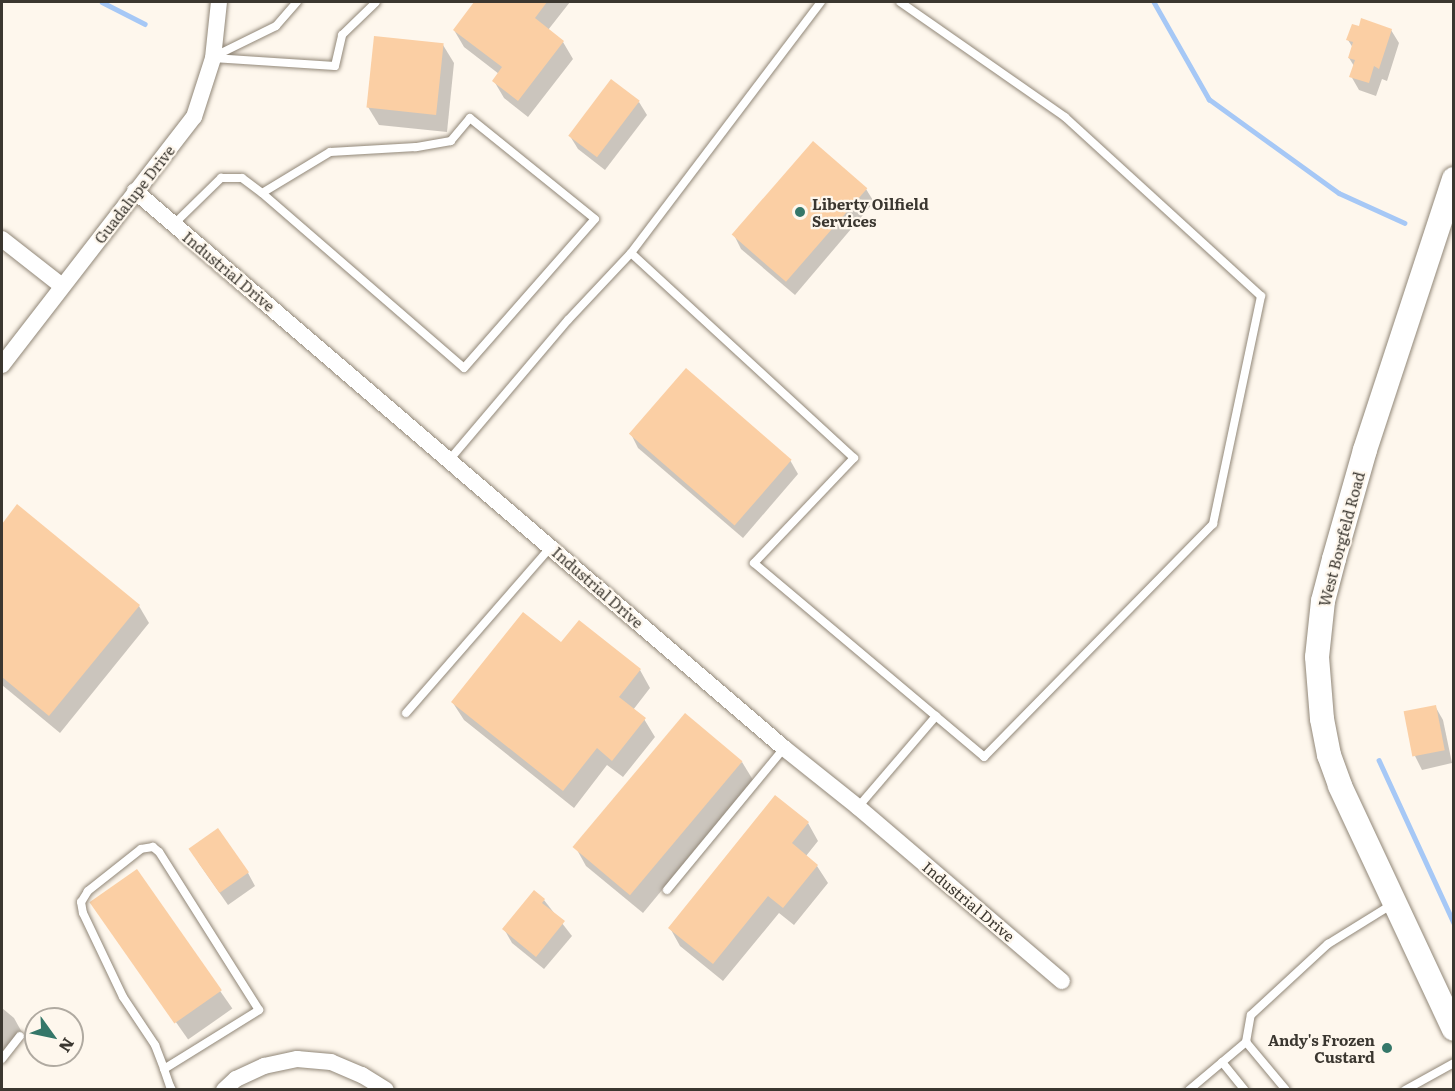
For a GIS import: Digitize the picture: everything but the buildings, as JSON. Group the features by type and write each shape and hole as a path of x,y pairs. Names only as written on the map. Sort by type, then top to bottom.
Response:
{"street":[{"name":"Guadalupe Drive","path":"2,365 9,349 62,286 194,117 213,58 219,2"},
{"name":"West Borgfeld Road","path":"1454,179 1365,450 1323,601 1317,657 1322,719 1329,754 1340,786 1454,1029"},
{"name":"Industrial Drive","path":"135,191 784,748 858,807 1062,981"},
{"path":"2,239 62,286"},
{"path":"224,1089 236,1079 264,1066 297,1059 331,1062 362,1075 386,1089"}],"lane":[{"path":"213,58 276,26 297,2"},
{"path":"213,58 335,66 342,34 376,2"},
{"path":"450,459 568,320 631,253 821,2"},
{"path":"631,253 854,458 754,562 984,757 1213,524 1261,296 1065,117 900,2"},
{"path":"174,224 221,178 242,178 464,368 595,219 470,118 451,141 417,147 330,152 262,193"},
{"path":"406,713 551,547"},
{"path":"858,807 936,716"},
{"path":"667,890 784,748"},
{"path":"164,1069 259,1010 177,880 153,847 141,849 88,891 81,902 83,913 123,997 155,1045 164,1069 172,1089"},
{"path":"1189,1089 1246,1042 1251,1015 1328,944 1394,903"},
{"path":"2,1059 20,1036"},
{"path":"1246,1042 1286,1089"},
{"path":"1222,1062 1245,1089"},
{"path":"1405,1089 1454,1063"}],"waterway":[{"path":"102,2 145,24"},
{"path":"1154,2 1209,99 1339,193 1405,223"},
{"path":"1379,760 1454,923"}],"place":[{"name":"Liberty Oilfield Services","path":"800,212"},
{"name":"Andy's Frozen Custard","path":"1387,1048"}]}
